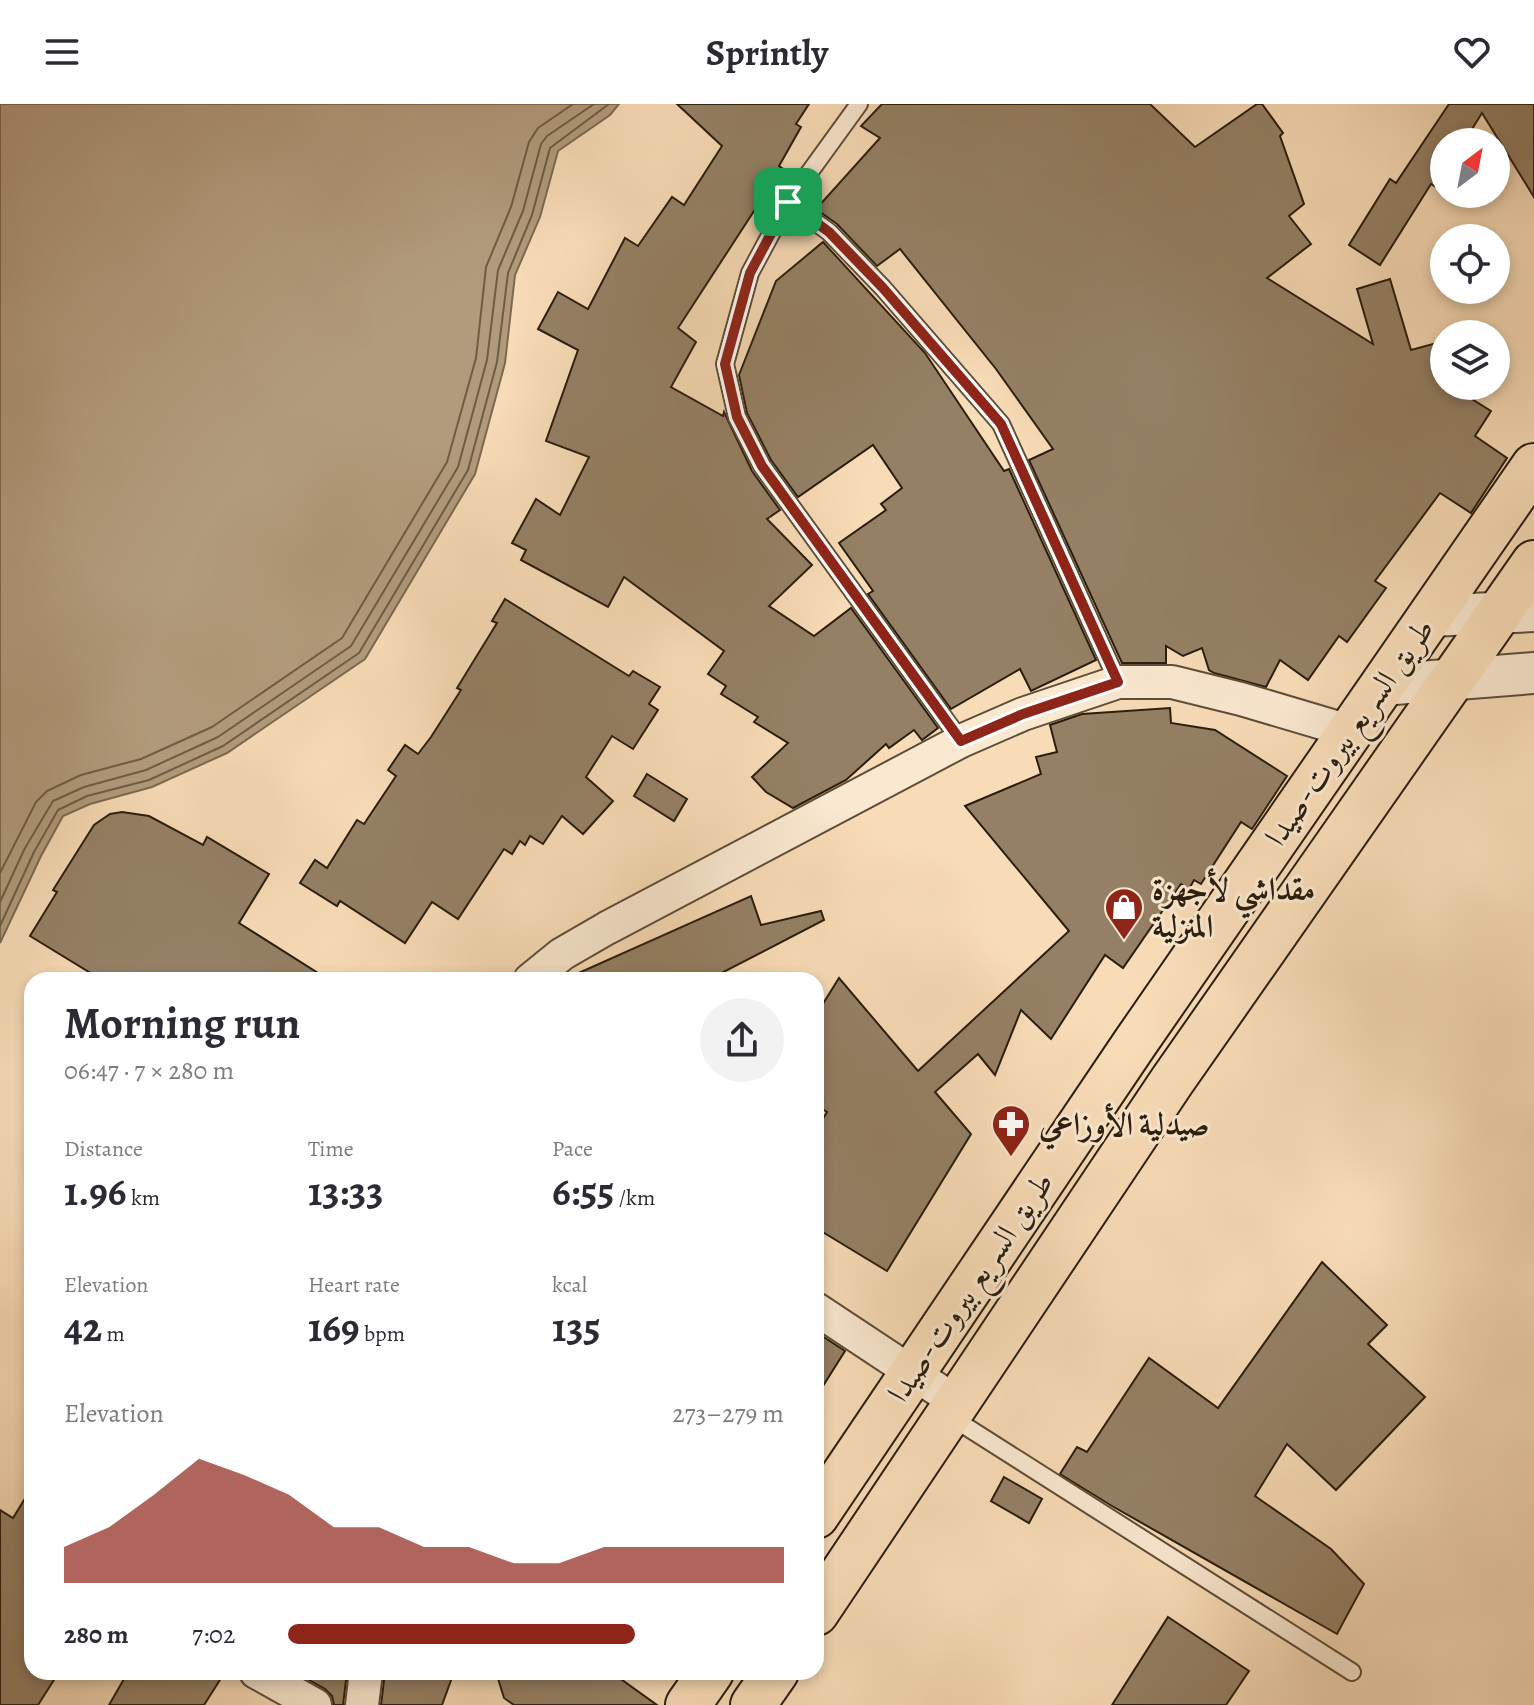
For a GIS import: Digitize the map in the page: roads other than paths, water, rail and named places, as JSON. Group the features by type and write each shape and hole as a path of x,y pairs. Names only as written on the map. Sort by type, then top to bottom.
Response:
{"highway":[{"name":"طريق السريع بيروت-صيدا","path":"824,1504 1349,731 1534,466"},
{"name":"طريق السريع بيروت-صيدا","path":"824,1601 1172,1081 1449,682 1517,611 1534,563"},
{"path":"844,1475 887,1508"},
{"path":"688,1705 705,1680"},
{"path":"753,1705 770,1680"}],"street":[{"path":"1431,616 1517,611"},
{"path":"1382,685 1534,673"},
{"path":"540,972 562,954 607,928 961,741 1023,714 1118,682 1172,682 1349,731"},
{"path":"824,1314 913,1373 954,1410"},
{"path":"270,1680 315,1705"},
{"path":"362,1705 365,1680"}],"lane":[{"path":"859,104 788,202 750,273 725,364 737,417 762,466 961,741"},
{"path":"788,202 840,243 1001,424 1118,682"},
{"path":"954,1410 1352,1672"}],"water":[{"path":"0,104 619,104 610,115 558,151 540,217 515,275 505,363 475,474 365,659 227,753 152,787 90,804 63,816 0,943"}],"place":[{"name":"مقداشي لأجهزة المنزلية","path":"1124,941"},
{"name":"صيدلية الأوزاعي","path":"1011,1158"}]}
